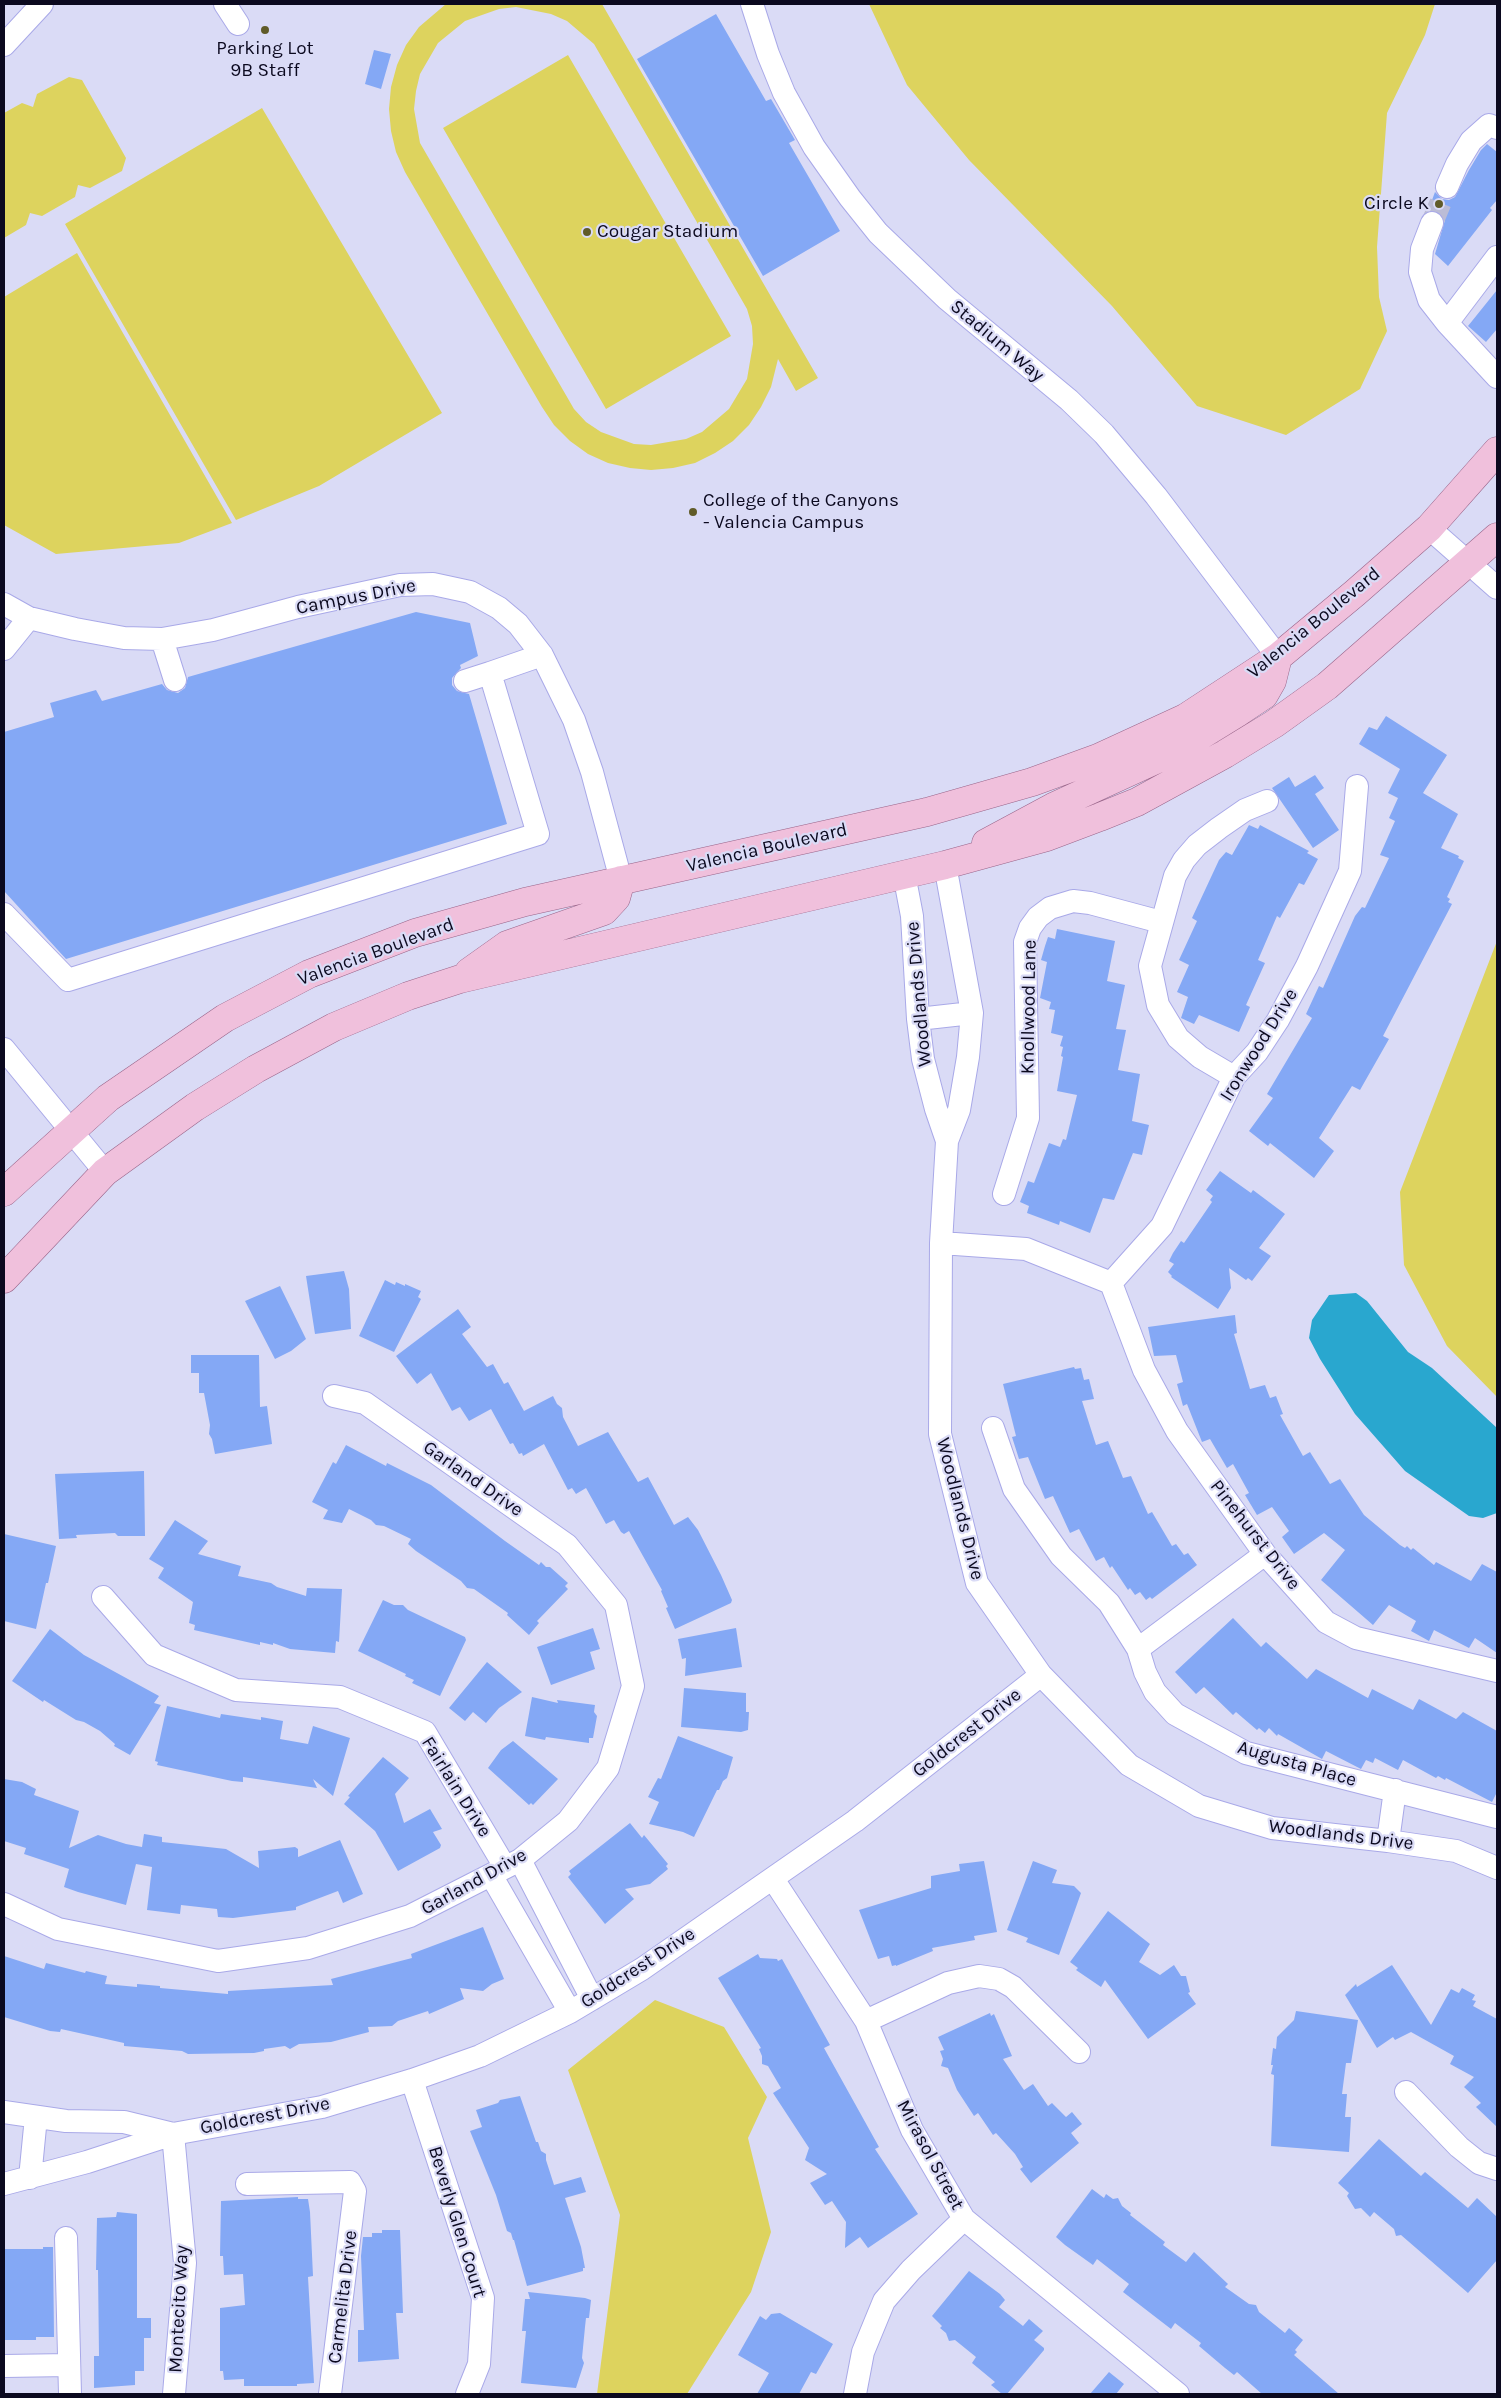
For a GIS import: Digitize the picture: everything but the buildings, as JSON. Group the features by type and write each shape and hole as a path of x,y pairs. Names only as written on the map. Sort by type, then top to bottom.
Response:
{"main road":[{"name":"Valencia Boulevard","path":"4,1192 108,1098 226,1018 309,974 415,934 525,902 927,812 1032,782 1098,758 1185,718 1278,657 1429,528 1497,451"},
{"path":"4,1279 104,1172 194,1107 265,1064 334,1027 408,996 460,979 945,865 1047,837 1137,802 1225,754 1274,724 1326,686 1497,537"},
{"path":"945,865 1053,807 1177,750 1237,713 1264,695 1272,681 1278,657"},
{"path":"460,979 507,945 604,911 616,898 621,880"}],"street":[{"path":"4,45 42,4"},
{"path":"225,4 238,24"},
{"name":"Stadium Way","path":"752,4 768,54 784,93 814,146 861,212 897,252 947,299 1062,394 1104,434 1156,496 1278,657"},
{"path":"1447,187 1457,164 1471,142 1493,127"},
{"path":"1432,222 1422,250 1420,272 1428,300 1447,323 1494,366"},
{"path":"1447,323 1497,257"},
{"path":"1429,528 1497,588"},
{"name":"Campus Drive","path":"4,604 29,618 124,638 162,639 213,630 298,607 400,585 433,584 470,592 498,608 518,624 542,655 574,720 592,772 621,880"},
{"path":"4,649 29,618"},
{"path":"162,639 175,680"},
{"path":"465,681 542,655"},
{"path":"4,914 68,980 538,834 490,673"},
{"name":"Ironwood Drive","path":"1111,1283 1162,1226 1234,1077 1257,1052 1278,1020 1307,966 1350,871 1357,786"},
{"path":"1234,1077 1188,1048 1178,1038 1160,1009 1150,966 1175,876 1188,855 1219,828 1245,810 1267,801"},
{"name":"Woodlands Drive","path":"945,865 972,1012 968,1056 959,1110 947,1141 941,1243 940,1434 977,1584 1041,1675 1129,1765 1199,1806 1272,1828 1388,1840 1456,1851 1497,1868"},
{"name":"Woodlands Drive","path":"904,874 912,916 918,1019 923,1060 947,1141"},
{"name":"Knollwood Lane","path":"1004,1194 1028,1118 1026,942 1030,928 1038,917 1050,908 1074,901 1090,903 1161,922"},
{"path":"918,1019 972,1012"},
{"path":"4,1050 104,1172"},
{"path":"941,1243 1026,1248 1111,1283"},
{"name":"Pinehurst Drive","path":"1111,1283 1144,1370 1177,1431 1265,1554 1326,1622 1356,1638 1497,1671"},
{"name":"Garland Drive","path":"4,1904 58,1929 218,1961 308,1948 410,1916 505,1867 568,1821 608,1768 633,1686 616,1605 567,1545 365,1403 334,1396"},
{"name":"Augusta Place","path":"992,1428 1014,1489 1062,1556 1109,1603 1138,1649 1145,1672 1155,1692 1175,1714 1246,1753 1330,1776 1395,1790 1497,1817"},
{"path":"1138,1649 1265,1554"},
{"name":"Fairlain Drive","path":"103,1597 154,1655 236,1690 340,1697 425,1732 505,1867 592,1999"},
{"name":"Goldcrest Drive","path":"13,2180 173,2134 322,2107 412,2080 480,2056 570,2012 642,1969 855,1821 1041,1675"},
{"path":"1388,1840 1395,1790"},
{"name":"Fairlain Drive","path":"505,1867 570,2012"},
{"name":"Mirasol Street","path":"773,1879 866,2021 912,2130 964,2219 1178,2394"},
{"path":"866,2021 948,1983 979,1976 999,1979 1013,1987 1079,2052"},
{"name":"Beverly Glen Court","path":"412,2080 483,2298 479,2364 467,2394"},
{"path":"1406,2092 1459,2147 1479,2163 1497,2170"},
{"name":"Goldcrest Drive","path":"4,2112 66,2121 124,2122 173,2134"},
{"path":"13,2180 36,2117"},
{"name":"Montecito Way","path":"173,2134 185,2262 174,2394"},
{"name":"Carmelita Drive","path":"247,2184 350,2182 355,2191 330,2394"},
{"path":"855,2394 863,2352 884,2301 911,2270 964,2219"},
{"path":"66,2238 70,2394"},
{"path":"4,2366 69,2365"}],"shaded area":[{"path":"446,4 602,4 818,378 796,391 778,359 771,387 749,425 733,441 695,463 651,470 630,468 608,463 588,454 570,441 554,425 542,407 405,172 396,152 391,131 389,109 391,87 397,65 406,45 419,27","holes":["516,7 551,14 567,21 594,44 747,309 752,326 753,344 747,379 729,409 702,432 686,439 651,445 634,444 601,432 586,422 574,409 420,143 414,109 416,91 420,74 438,43 465,21 499,9"]},
{"path":"869,4 1435,4 1425,35 1387,113 1377,247 1379,297 1387,331 1360,389 1286,435 1197,406 1112,306 969,160 907,85"},
{"name":"Cougar Stadium","path":"568,55 731,336 606,409 443,128"},
{"path":"69,77 82,80 126,158 122,171 90,188 78,185 75,197 42,216 30,213 26,225 4,238 4,113 22,103 33,107 37,94"},
{"path":"262,108 442,413 319,486 236,520 65,224"},
{"path":"77,253 232,523 179,543 56,554 4,525 4,297"},
{"path":"1497,941 1497,1397 1447,1346 1404,1265 1400,1192"},
{"path":"655,2000 724,2027 767,2097 748,2138 771,2232 751,2292 687,2394 597,2394 620,2215 568,2070"}],"water":[{"path":"1356,1293 1367,1301 1408,1352 1432,1368 1497,1428 1497,1513 1483,1518 1469,1516 1405,1471 1355,1414 1309,1338 1312,1320 1329,1295"}],"tunnel":[{"path":"1432,223 1447,187"}],"place":[{"name":"Parking Lot 9B Staff","path":"265,30"},
{"name":"Circle K","path":"1439,204"},
{"name":"Cougar Stadium","path":"587,232"},
{"name":"College of the Canyons - Valencia Campus","path":"693,512"}]}
